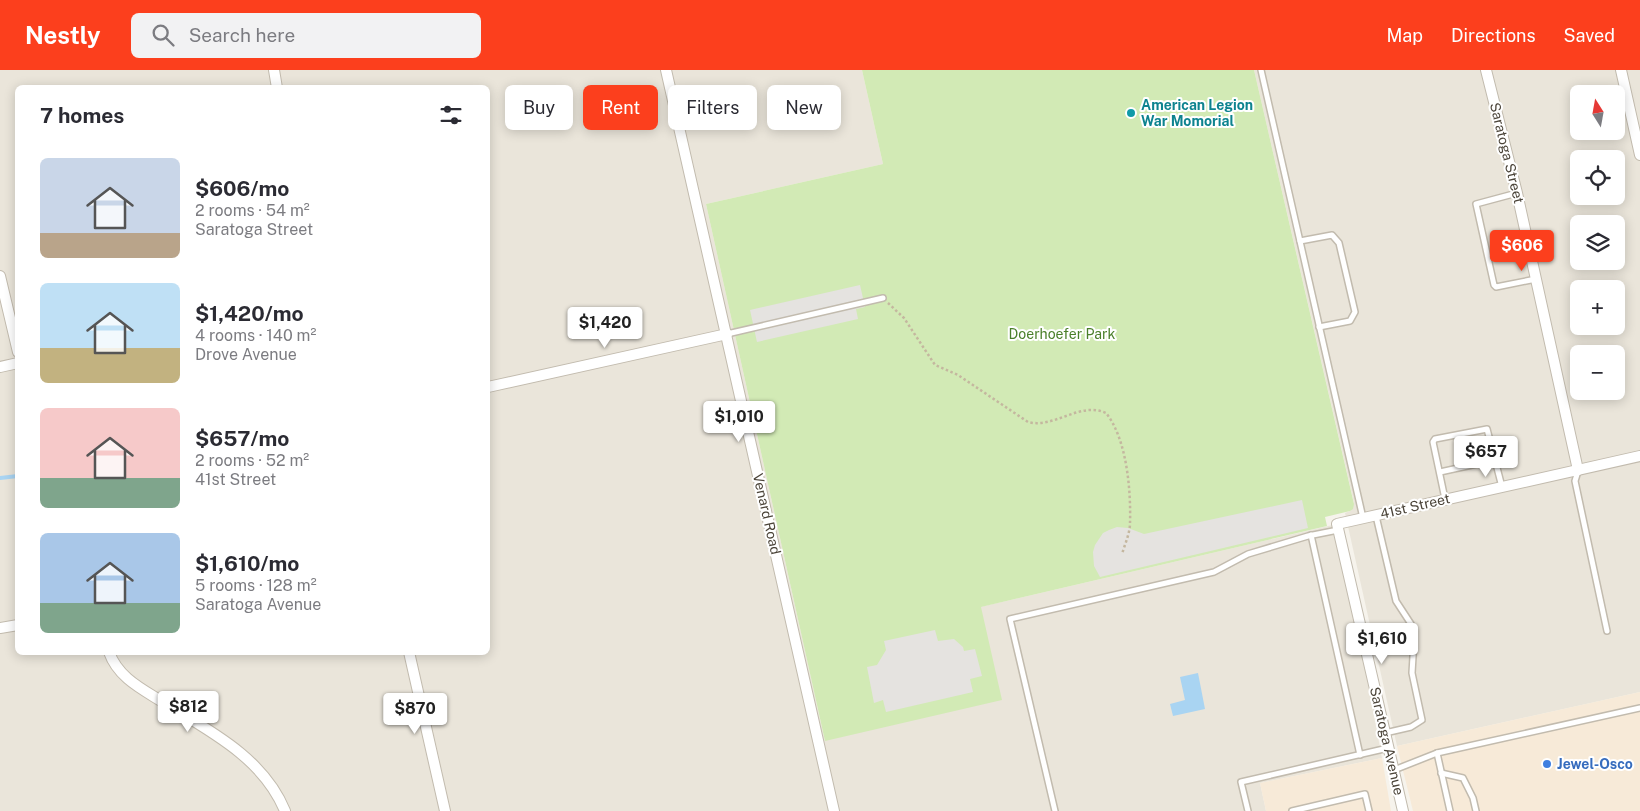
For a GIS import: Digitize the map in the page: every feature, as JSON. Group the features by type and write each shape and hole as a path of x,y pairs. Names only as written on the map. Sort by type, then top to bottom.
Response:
{"street":[{"path":"274,70 276,85"},
{"name":"Venard Road","path":"666,70 834,811"},
{"name":"Saratoga Street","path":"1486,70 1517,193 1578,470"},
{"path":"1621,70 1640,154"},
{"path":"0,276 15,339"},
{"path":"490,388 727,334"},
{"path":"0,367 15,364"},
{"name":"41st Street","path":"1337,527 1363,518 1640,456"},
{"name":"Saratoga Avenue","path":"1337,527 1403,811"},
{"path":"0,628 15,626"},
{"path":"110,655 113,663 133,684 235,747 261,773 274,790 285,811"},
{"path":"410,655 445,811"}],"lane":[{"path":"1261,70 1363,518"},
{"path":"1517,193 1476,204 1494,285 1496,287 1536,279"},
{"path":"1300,241 1332,235 1339,243 1355,312 1350,321 1320,327"},
{"path":"727,334 883,298"},
{"path":"1445,500 1433,442 1435,439 1485,428 1488,430 1502,487"},
{"path":"1440,472 1495,460"},
{"path":"1578,470 1574,481 1607,631"},
{"path":"1376,515 1396,601 1411,624"},
{"path":"1054,811 1010,619 1214,572 1248,554 1337,527"},
{"path":"1311,535 1360,755"},
{"path":"1385,733 1411,727 1422,720 1412,673 1414,640"},
{"path":"1394,770 1437,753 1640,708"},
{"path":"1248,811 1241,782 1388,748"},
{"path":"1437,753 1450,811"},
{"path":"1441,773 1463,778 1473,798 1476,811"},
{"path":"1292,811 1365,794 1369,811"}],"path":[{"path":"883,298 904,318 935,365 958,375 1002,403 1023,420 1039,425 1084,411 1095,410 1106,414 1119,438 1127,480 1130,525 1122,554"}],"shaded area":[{"path":"0,70 862,70 883,164 706,204 825,741 980,607 1337,524 1382,758 1260,783 1266,811 0,811"},
{"path":"1254,70 1640,70 1640,692 1397,746 1345,513 1350,511 1354,503"},
{"path":"860,285 865,307 856,309 858,319 757,342 750,310"},
{"path":"1302,500 1308,528 1100,577 1094,566 1093,552 1095,545 1103,533 1117,527 1128,528 1144,534"},
{"path":"935,630 938,641 954,639 963,647 964,651 975,649 982,676 970,679 973,692 886,712 883,700 874,703 867,667 877,665 886,650 884,641"},
{"path":"1640,692 1640,811 1413,811 1397,746"},
{"path":"1382,758 1391,811 1266,811 1260,783"}],"green space":[{"name":"Doerhoefer Park","path":"862,70 1254,70 1354,504 1353,509 1350,511 1325,517 1327,526 981,607 1002,700 825,741 706,204 883,164"}],"water":[{"path":"1198,673 1205,709 1173,716 1170,704 1185,700 1180,677"}],"waterway":[{"path":"0,478 15,476"}],"place":[{"name":"American Legion War Momorial","path":"1131,113"},
{"name":"Jewel-Osco","path":"1547,764"}]}
